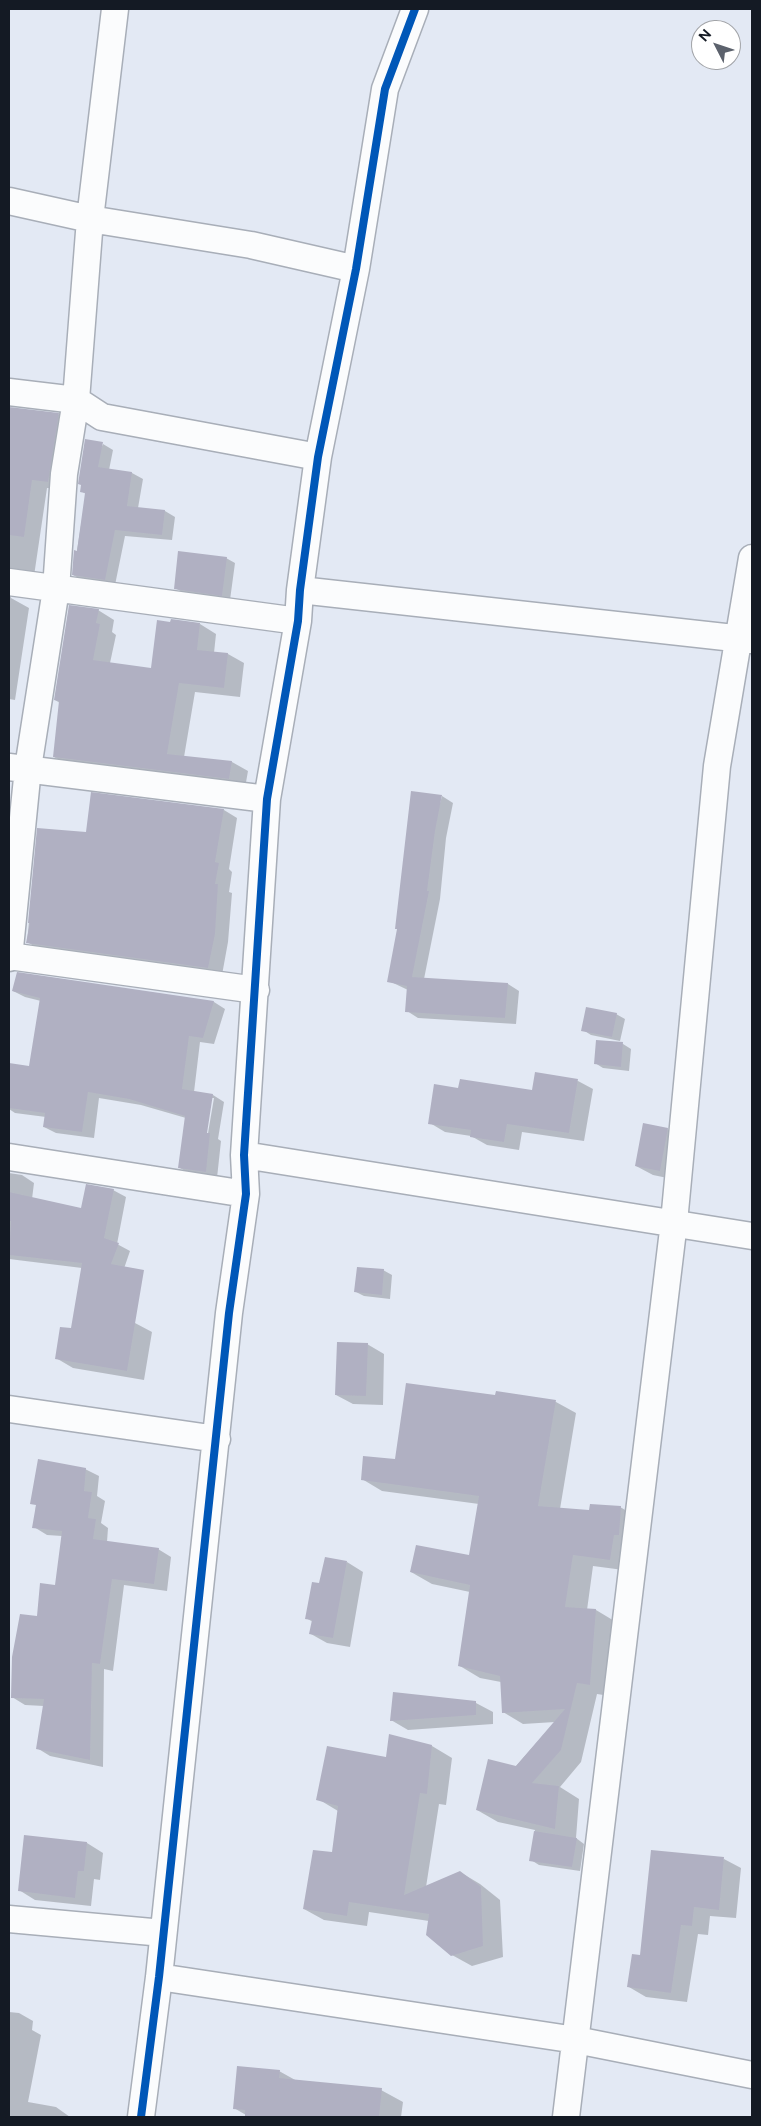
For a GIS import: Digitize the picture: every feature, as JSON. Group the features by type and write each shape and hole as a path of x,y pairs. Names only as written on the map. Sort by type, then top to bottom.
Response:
{"street":[{"path":"115,9 90,219 76,400 64,474 56,589 18,767 9,957 64,962 256,990"},
{"path":"142,2117 159,1977 230,1313 246,1194 244,1155 267,799 298,621 300,590 318,457 356,269 385,89 415,9"},
{"path":"9,201 90,219 251,246 356,269"},
{"path":"9,392 76,400 102,417 318,457"},
{"path":"566,2117 674,1222 718,766 746,639 752,558"},
{"path":"9,582 298,621"},
{"path":"300,590 746,639"},
{"path":"18,767 267,799"},
{"path":"244,1155 674,1222 752,1236"},
{"path":"9,1157 246,1194"},
{"path":"9,1409 217,1439"},
{"path":"9,1919 163,1934"},
{"path":"159,1977 576,2040 752,2075"}],"building":[{"path":"9,407 59,413 48,482 32,480 24,537 9,535"},
{"path":"85,439 103,442 98,467 132,472 127,506 165,510 162,535 115,530 105,580 72,575 74,550 77,551 85,493 80,492 81,485 78,484"},
{"path":"178,551 227,557 222,596 174,589"},
{"path":"69,605 99,609 96,623 100,624 93,660 151,668 157,620 170,622 171,619 200,623 197,650 228,653 224,688 179,683 167,754 232,761 229,779 53,757 59,701 54,700"},
{"path":"411,791 442,795 435,831 427,891 429,891 412,977 508,983 505,1018 405,1012 407,986 387,982 397,929 395,929"},
{"path":"91,792 224,809 215,862 219,863 215,884 218,884 215,934 208,968 26,943 30,923 28,923 37,828 86,832"},
{"path":"17,972 214,1001 203,1038 189,1036 182,1089 213,1094 207,1133 210,1133 206,1172 178,1168 185,1116 129,1099 88,1092 82,1132 43,1127 45,1113 9,1108 9,1063 29,1066 40,998 12,991"},
{"path":"586,1007 617,1013 612,1037 581,1031"},
{"path":"596,1040 623,1042 621,1067 594,1064"},
{"path":"535,1072 578,1079 569,1133 507,1124 504,1142 470,1137 471,1130 428,1124 434,1084 458,1088 460,1079 532,1090"},
{"path":"643,1123 668,1128 660,1171 635,1166"},
{"path":"86,1184 114,1189 104,1238 119,1243 111,1264 144,1270 127,1371 55,1359 60,1327 71,1328 82,1263 9,1255 11,1221 9,1221 9,1192 81,1208"},
{"path":"357,1267 384,1269 382,1295 354,1292"},
{"path":"337,1342 368,1343 366,1396 335,1395"},
{"path":"406,1383 495,1395 496,1391 556,1400 538,1506 589,1510 590,1504 621,1506 619,1535 614,1535 610,1560 573,1555 565,1607 596,1609 590,1685 577,1683 561,1750 532,1783 559,1786 555,1829 476,1810 488,1759 516,1766 565,1709 502,1713 500,1676 458,1666 470,1585 410,1572 416,1545 469,1555 479,1496 361,1480 363,1456 395,1459"},
{"path":"38,1459 86,1468 84,1491 92,1492 88,1518 96,1519 93,1539 159,1548 154,1584 112,1579 100,1664 92,1663 90,1760 36,1749 44,1699 11,1698 12,1657 20,1614 37,1616 40,1583 55,1585 62,1531 32,1528 36,1505 30,1504"},
{"path":"325,1557 347,1561 333,1638 309,1634 312,1620 305,1619 312,1582 319,1583"},
{"path":"393,1692 476,1701 476,1715 390,1721"},
{"path":"389,1734 432,1745 427,1794 420,1793 404,1895 460,1871 481,1887 483,1946 451,1956 426,1935 429,1914 349,1902 347,1916 303,1909 313,1850 332,1852 338,1806 316,1800 327,1746 386,1757"},
{"path":"534,1831 577,1838 572,1867 529,1861"},
{"path":"24,1835 87,1842 84,1871 78,1871 75,1898 18,1891"},
{"path":"651,1850 724,1857 719,1910 694,1907 692,1926 681,1925 671,1993 627,1987 632,1954 640,1955"},
{"path":"237,2066 280,2070 279,2078 382,2088 379,2117 245,2117 245,2110 233,2109"}],"cycle path":[{"path":"141,2117 159,1977 229,1313 246,1194 244,1155 267,799 298,621 300,590 318,457 356,269 385,89 415,9"}]}
